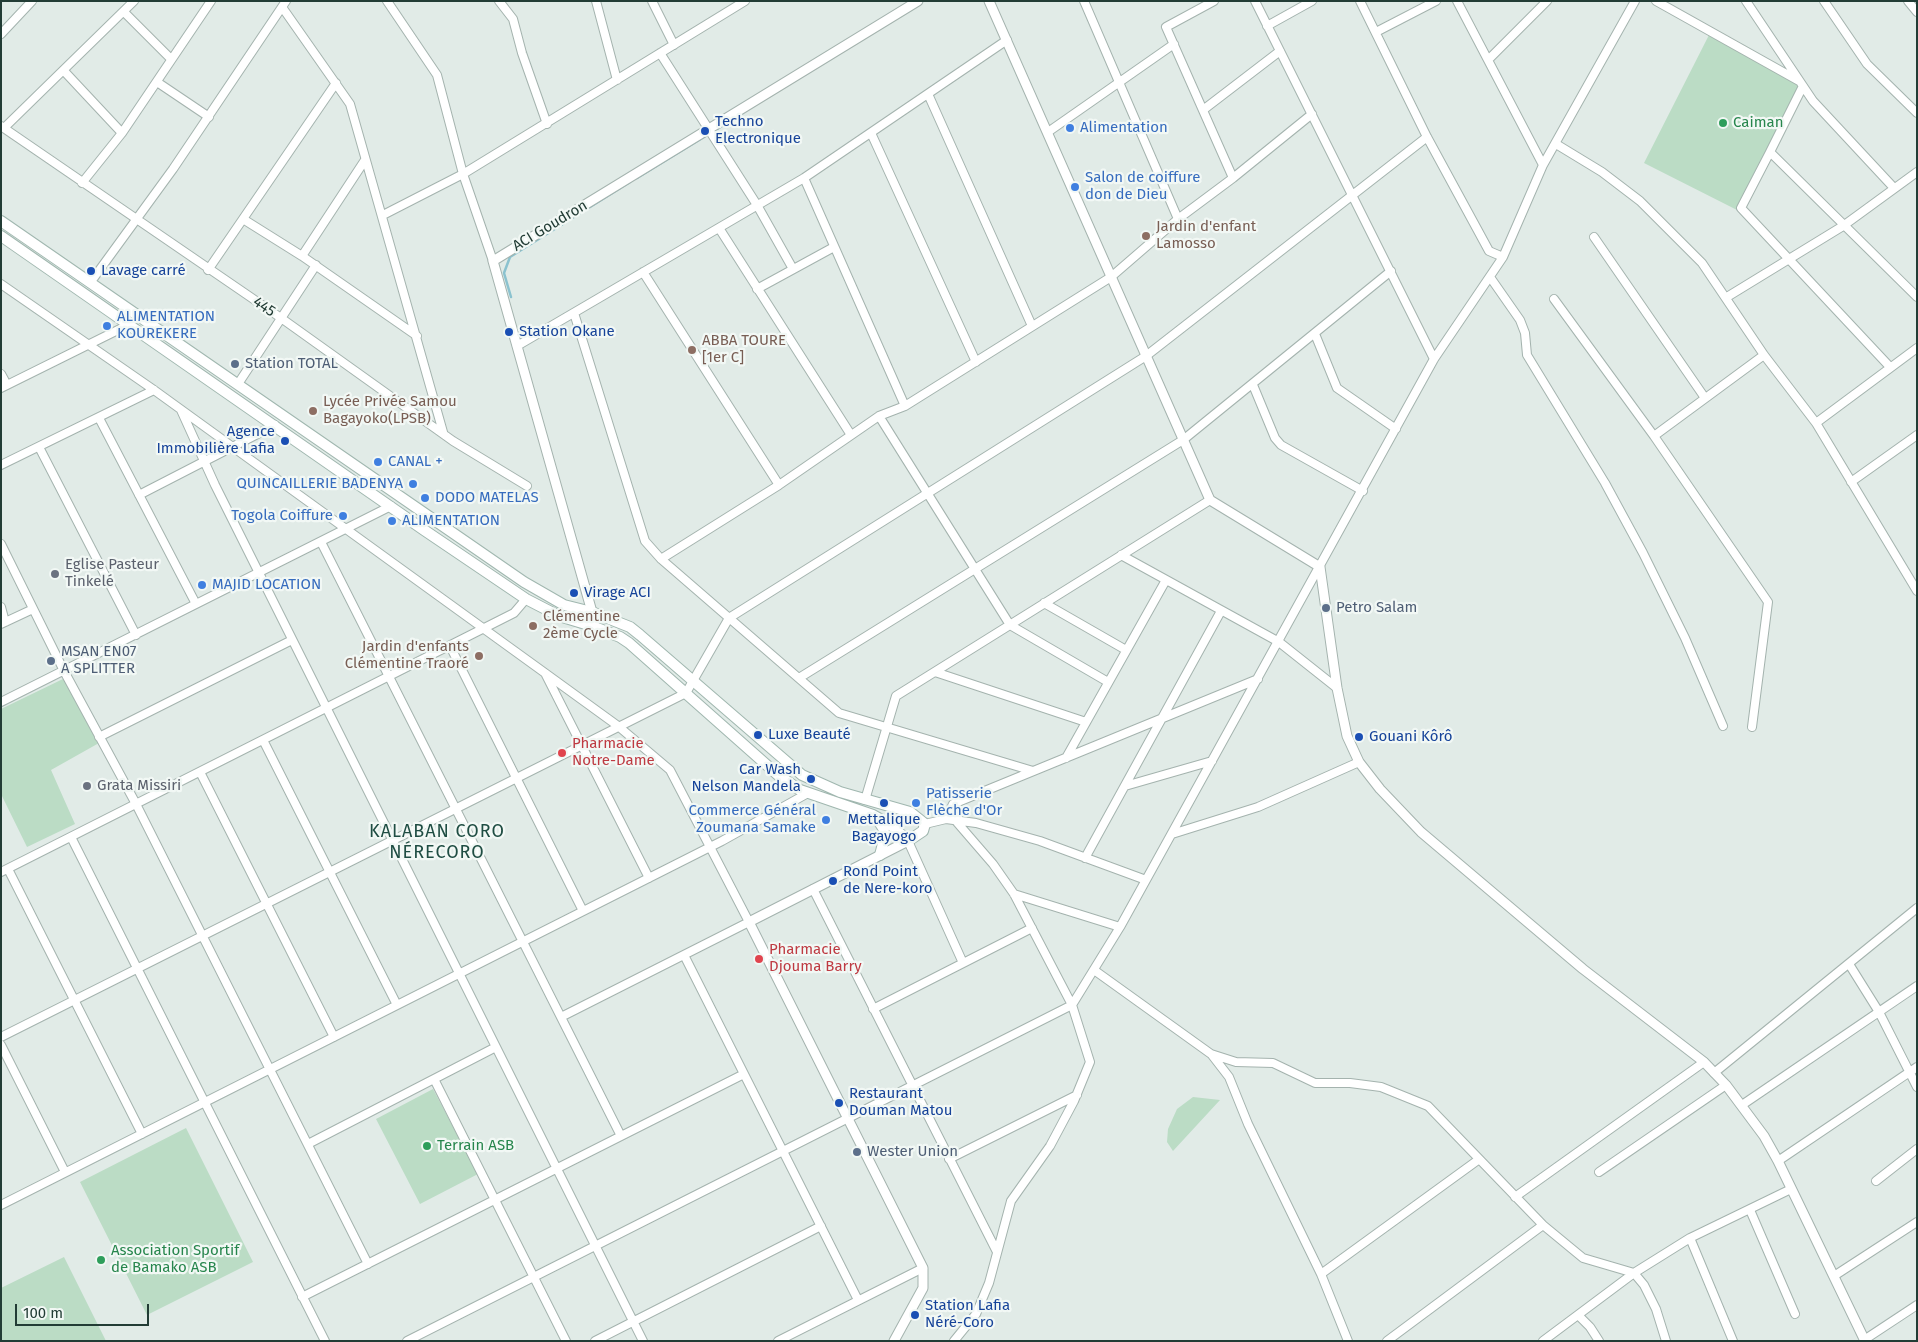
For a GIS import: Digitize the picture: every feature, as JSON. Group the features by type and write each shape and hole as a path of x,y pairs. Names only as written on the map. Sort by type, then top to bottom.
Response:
{"main road":[{"path":"1,221 431,520 532,587 564,605 592,612 630,627 802,776 864,800 910,812 926,824 923,831 908,841 891,824 873,815 800,790 778,775 629,643 620,637 592,626 559,616 526,598 1,236"},
{"path":"873,815 883,828 885,836 880,855"}],"street":[{"path":"1,34 32,1"},
{"path":"2,127 64,70 134,1"},
{"path":"82,183 122,133 211,1"},
{"path":"388,1 437,75 463,174 492,261 592,612 592,626"},
{"path":"499,1 513,19 522,53 547,124"},
{"path":"596,1 617,80"},
{"path":"652,1 674,45"},
{"path":"383,215 463,174 744,1"},
{"name":"ACI Goudron","path":"492,261 918,1"},
{"path":"989,1 1210,500 1320,568"},
{"path":"1084,1 1178,218"},
{"path":"1214,1 1166,27 1233,178"},
{"path":"1255,1 1434,359"},
{"path":"1267,26 1312,1"},
{"path":"1360,1 1427,137 1489,251 1503,258"},
{"path":"1376,32 1436,1"},
{"path":"1457,1 1543,165"},
{"path":"1489,59 1547,1"},
{"path":"1656,1 1802,84"},
{"path":"1746,1 1818,108 1894,188"},
{"path":"1824,1 1867,64 1917,113"},
{"path":"1908,1 1917,12"},
{"path":"407,1341 1072,1005 1120,927 1434,359 1503,258 1543,165 1634,2"},
{"path":"90,283 209,117 284,4 350,104 443,432"},
{"path":"124,12 171,59"},
{"path":"516,346 804,178 1007,40"},
{"path":"1048,132 1174,44"},
{"path":"1203,110 1280,52"},
{"path":"660,53 758,205 793,269"},
{"path":"64,70 122,133"},
{"path":"157,82 209,117"},
{"path":"208,270 336,83"},
{"path":"1802,84 1741,208 1890,367"},
{"path":"928,94 1032,326"},
{"path":"661,559 779,485 879,416 905,406 1111,277 1178,218 1233,178 1312,114"},
{"name":"445","path":"2,127 208,270 281,318 443,432 453,441 527,486"},
{"path":"871,133 976,362"},
{"path":"1,1037 686,692 729,618 928,495 1146,356 1427,137"},
{"path":"1556,144 1602,172 1640,201 1702,263 1727,297 1764,355 1816,423 1917,591"},
{"path":"1770,152 1917,297"},
{"path":"302,256 366,160"},
{"path":"1727,297 1843,226 1917,172"},
{"path":"804,178 905,406"},
{"path":"243,219 316,265 417,336"},
{"path":"719,228 851,435"},
{"path":"1594,237 1705,398"},
{"path":"758,289 834,246"},
{"path":"238,384 316,265"},
{"path":"799,678 1183,440 1254,385 1391,271"},
{"path":"643,272 779,485"},
{"path":"1490,277 1520,320 1525,333 1527,355 1605,483 1647,562 1685,638 1723,726"},
{"path":"1,284 90,344 618,726 670,770 711,846 923,1268 923,1288 894,1341"},
{"path":"1554,299 1654,436 1768,602 1752,727"},
{"path":"574,313 645,541 661,559 839,712 1033,771"},
{"path":"1,374 4,387 128,325"},
{"path":"1314,334 1337,388 1396,429"},
{"path":"1816,423 1917,348"},
{"path":"1654,436 1764,355"},
{"path":"1254,385 1275,438 1281,445 1363,490"},
{"path":"1,465 154,390"},
{"path":"180,409 204,463 642,1341"},
{"path":"879,416 1010,625 1108,682"},
{"path":"99,418 196,604"},
{"path":"139,495 275,425"},
{"path":"1851,482 1917,435"},
{"path":"39,447 136,634"},
{"path":"864,800 896,696 1210,500"},
{"path":"1,702 391,506"},
{"path":"321,542 621,1136"},
{"path":"1,544 64,671 136,804 368,1264"},
{"path":"1121,555 1279,642 1337,688"},
{"path":"1320,568 1337,688 1347,736 1359,762 1380,789 1421,832 1583,969 1704,1062 1726,1085 1764,1136 1778,1161 1865,1340 1917,1305"},
{"path":"1066,758 1166,580"},
{"path":"142,1134 74,1000 5,871 514,614 526,598"},
{"path":"1044,603 1126,650"},
{"path":"1,607 3,623 33,609"},
{"path":"1085,858 1221,610"},
{"path":"99,737 292,640"},
{"path":"450,646 584,910"},
{"path":"935,672 1086,722"},
{"path":"545,673 649,878"},
{"path":"946,819 953,804 1258,679"},
{"path":"263,740 397,1005"},
{"path":"1125,786 1212,761"},
{"path":"1172,834 1258,807 1359,762"},
{"path":"200,772 334,1037"},
{"path":"1,1204 649,878 808,793"},
{"path":"926,824 946,819 976,823 1040,841 1146,880"},
{"path":"954,1341 976,1314 989,1283 1011,1201 1050,1146 1077,1095 1090,1062 1072,1005 1014,894 993,864 955,820"},
{"path":"71,837 325,1341"},
{"path":"561,1017 908,841 964,963"},
{"path":"812,889 997,1252"},
{"path":"1014,894 1120,927"},
{"path":"1714,1073 1917,908"},
{"path":"873,1009 1032,928"},
{"path":"684,955 858,1300"},
{"path":"1849,964 1879,1012 1917,1087"},
{"path":"1094,970 1211,1054 1230,1077 1252,1132 1321,1274 1348,1341"},
{"path":"1742,1105 1917,986"},
{"path":"1,1046 65,1172"},
{"path":"308,1144 496,1047"},
{"path":"1211,1054 1236,1062 1273,1063 1315,1084 1350,1083 1381,1087 1428,1106 1478,1160 1543,1225 1583,1258 1634,1273 1644,1285 1656,1309 1666,1341"},
{"path":"1515,1197 1704,1062"},
{"path":"1778,1161 1917,1066"},
{"path":"302,1297 744,1074"},
{"path":"434,1079 566,1341"},
{"path":"1599,1172 1726,1085"},
{"path":"949,1159 1077,1095"},
{"path":"1876,1181 1917,1149"},
{"path":"1321,1274 1478,1160"},
{"path":"1544,1341 1634,1273 1690,1238 1791,1189"},
{"path":"1750,1210 1795,1314"},
{"path":"1834,1276 1917,1222"},
{"path":"1387,1341 1543,1225"},
{"path":"594,1341 821,1226"},
{"path":"1690,1238 1733,1341"},
{"path":"778,1341 923,1268"},
{"path":"1578,1315 1590,1327 1599,1341"},
{"path":"795,1332 799,1341"}],"green space":[{"name":"Caiman","path":"1709,35 1801,81 1737,210 1644,163"},
{"path":"65,678 99,743 51,770 75,824 27,847 1,794 1,709"},
{"name":"Terrain ASB","path":"433,1089 478,1174 420,1204 376,1119"},
{"path":"1193,1097 1220,1100 1173,1151 1167,1142 1168,1129 1177,1109"},
{"path":"186,1128 253,1262 147,1315 80,1182"},
{"path":"64,1257 106,1341 1,1341 1,1288"}],"waterway":[{"path":"637,178 743,113"},
{"path":"511,297 504,273 510,257 630,182"}],"place":[{"name":"Caiman","path":"1723,123"},
{"name":"Alimentation","path":"1070,128"},
{"name":"Techno Electronique","path":"705,131"},
{"name":"Salon de coiffure don de Dieu","path":"1075,187"},
{"name":"Jardin d'enfant Lamosso","path":"1146,236"},
{"name":"Lavage carré","path":"91,271"},
{"name":"ALIMENTATION KOUREKERE","path":"107,326"},
{"name":"Station Okane","path":"509,332"},
{"name":"ABBA TOURE [1er C]","path":"692,350"},
{"name":"Station TOTAL","path":"235,364"},
{"name":"Lycée Privée Samou Bagayoko(LPSB)","path":"313,411"},
{"name":"Agence Immobilière Lafia","path":"285,441"},
{"name":"CANAL +","path":"378,462"},
{"name":"QUINCAILLERIE BADENYA","path":"413,484"},
{"name":"DODO MATELAS","path":"425,498"},
{"name":"Togola Coiffure","path":"343,516"},
{"name":"ALIMENTATION","path":"392,521"},
{"name":"Eglise Pasteur Tinkelé","path":"55,574"},
{"name":"MAJID LOCATION","path":"202,585"},
{"name":"Virage ACI","path":"574,593"},
{"name":"Petro Salam","path":"1326,608"},
{"name":"Clémentine 2ème Cycle","path":"533,626"},
{"name":"Jardin d'enfants Clémentine Traoré","path":"479,656"},
{"name":"MSAN EN07 A SPLITTER","path":"51,661"},
{"name":"Luxe Beauté","path":"758,735"},
{"name":"Gouani Kôrô","path":"1359,737"},
{"name":"Pharmacie Notre-Dame","path":"562,753"},
{"name":"Car Wash Nelson Mandela","path":"811,779"},
{"name":"Grata Missiri","path":"87,786"},
{"name":"Mettalique Bagayogo","path":"884,803"},
{"name":"Patisserie Flèche d'Or","path":"916,803"},
{"name":"Commerce Général Zoumana Samake","path":"826,820"},
{"name":"Rond Point de Nere-koro","path":"833,881"},
{"name":"Pharmacie Djouma Barry","path":"759,959"},
{"name":"Restaurant Douman Matou","path":"839,1103"},
{"name":"Terrain ASB","path":"427,1146"},
{"name":"Wester Union","path":"857,1152"},
{"name":"Association Sportif de Bamako ASB","path":"101,1260"},
{"name":"Station Lafia Néré-Coro","path":"915,1315"}],"district":[{"name":"KALABAN CORO NÉRECORO","path":"437,842"}]}
